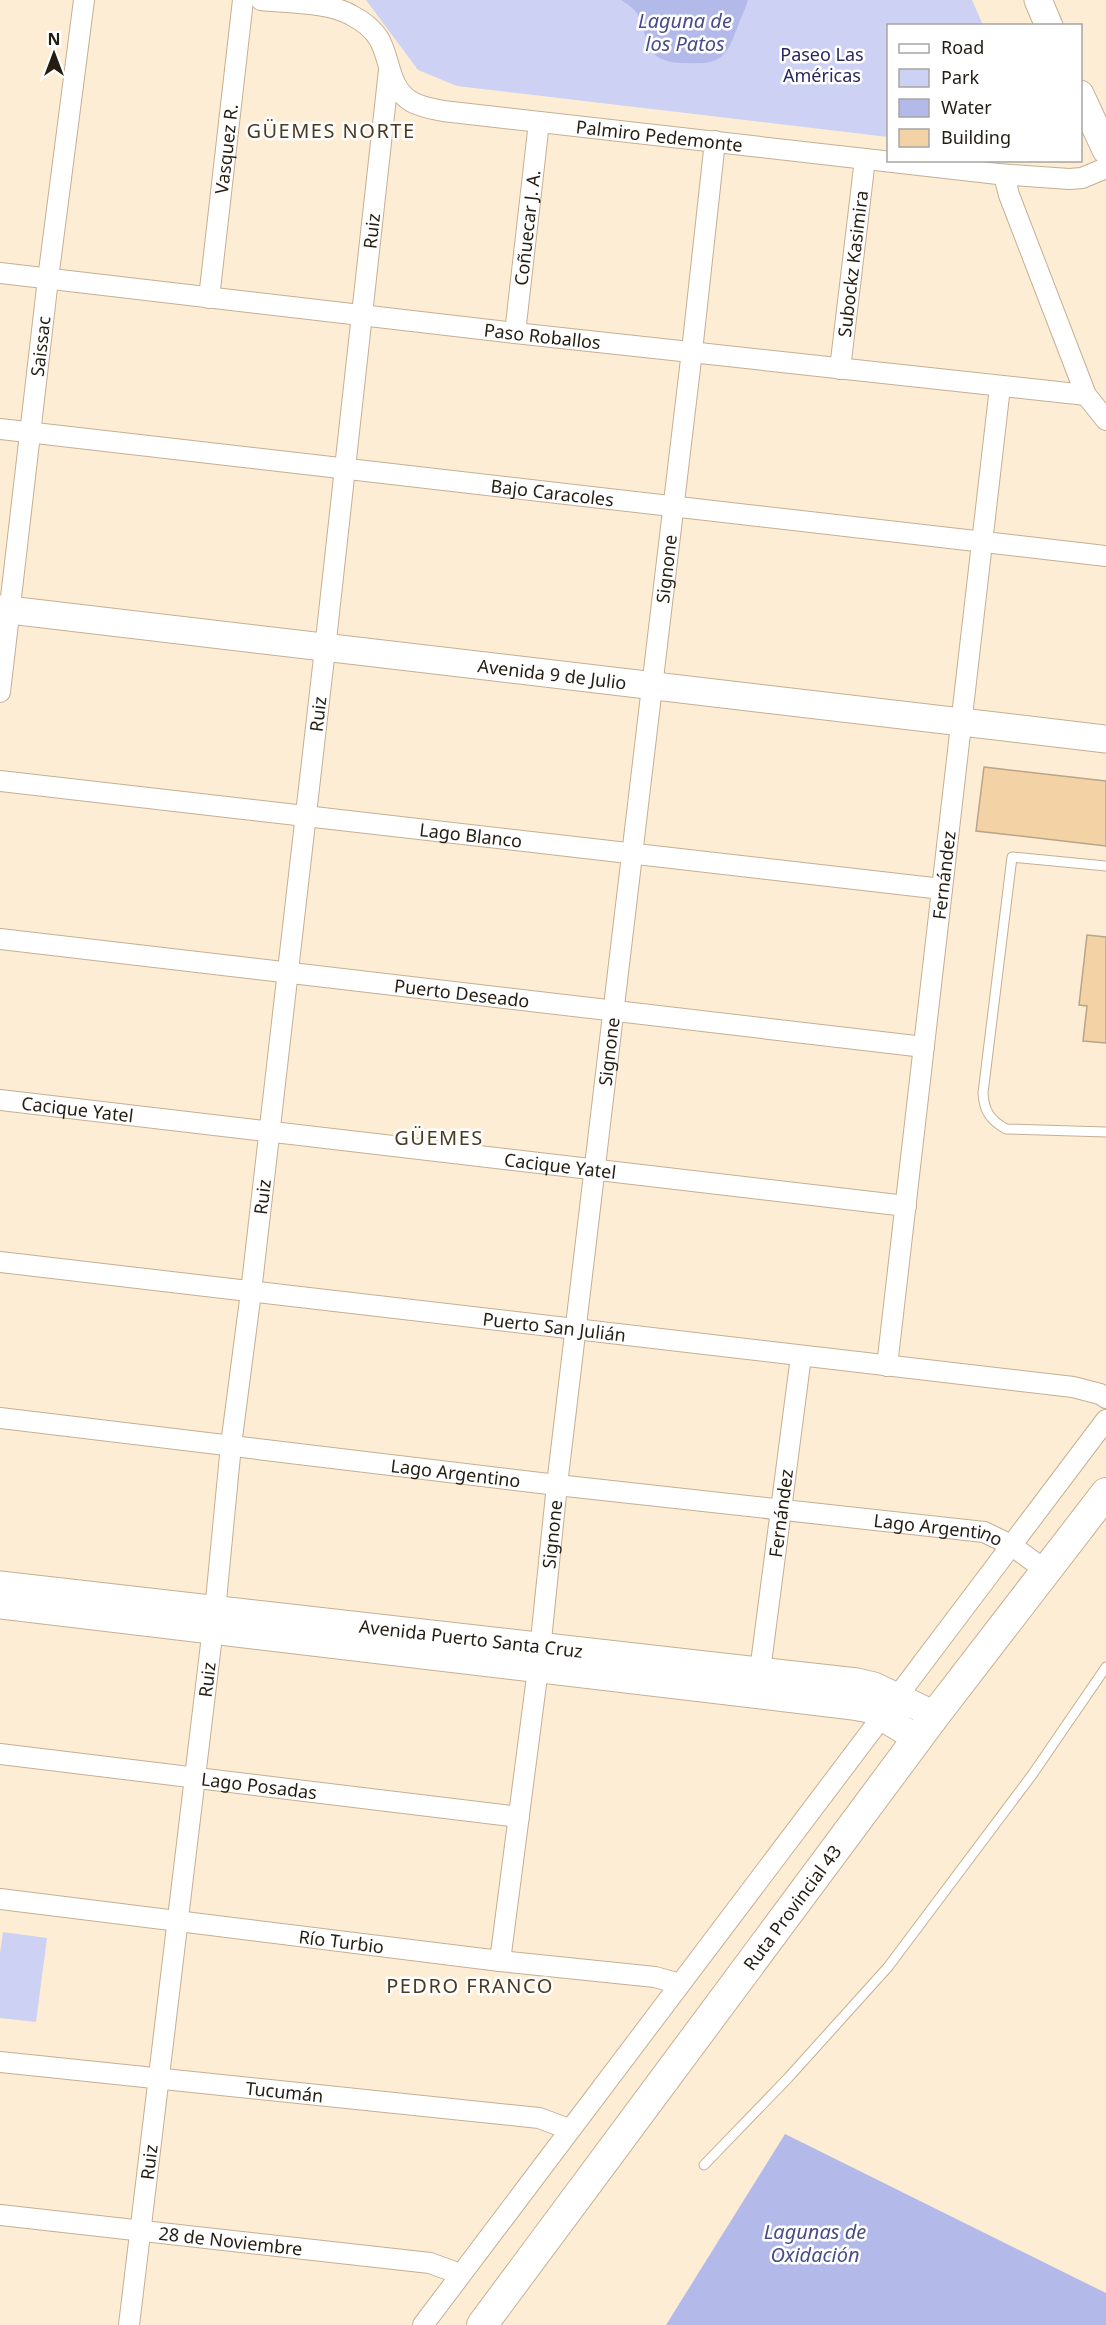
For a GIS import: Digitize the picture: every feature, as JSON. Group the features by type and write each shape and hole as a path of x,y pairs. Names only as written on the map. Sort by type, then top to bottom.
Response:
{"main road":[{"name":"Ruta Provincial 43","path":"482,2325 935,1715 1106,1493"}],"street":[{"name":"Saissac","path":"0,692 5,609 31,432 84,0"},
{"name":"Vasquez R.","path":"209,298 243,0"},
{"name":"Palmiro Pedemonte","path":"261,0 336,8 350,14 378,38 395,85 414,104 443,111 887,161"},
{"path":"1038,0 1048,24"},
{"name":"Ruiz","path":"129,2325 326,649 389,70"},
{"path":"1093,108 1106,150"},
{"name":"Coñuecar J. A.","path":"515,333 539,122"},
{"name":"Signone","path":"500,1962 539,1658 557,1485 674,506 715,141"},
{"name":"Subockz Kasimira","path":"840,369 866,159"},
{"name":"Palmiro Pedemonte","path":"892,162 1004,175 1069,179 1082,178 1106,168"},
{"path":"1004,175 1009,195 1086,395 1106,420"},
{"name":"Paso Roballos","path":"0,273 515,333 1086,395"},
{"name":"Fernández","path":"888,1366 1000,387"},
{"name":"Bajo Caracoles","path":"0,429 1106,556"},
{"name":"Avenida 9 de Julio","path":"5,609 326,649 1106,739"},
{"name":"Lago Blanco","path":"0,781 942,889"},
{"name":"Puerto Deseado","path":"0,939 924,1047"},
{"name":"Cacique Yatel","path":"0,1100 906,1206"},
{"name":"Puerto San Julián","path":"0,1262 1073,1387 1100,1394 1106,1398"},
{"name":"Fernández","path":"760,1671 801,1356"},
{"name":"Lago Argentino","path":"0,1418 557,1485 984,1532 1011,1545 1046,1570"},
{"path":"423,2325 1106,1420"},
{"name":"Avenida Puerto Santa Cruz","path":"0,1585 213,1620"},
{"name":"Avenida Puerto Santa Cruz","path":"0,1605 213,1620 539,1658 869,1709 888,1706 935,1715"},
{"name":"Avenida Puerto Santa Cruz","path":"539,1658 760,1671 857,1682 874,1686 888,1706 918,1739"},
{"name":"Lago Posadas","path":"0,1754 519,1816"},
{"name":"Río Turbio","path":"0,1899 500,1962 655,1977 680,1984"},
{"name":"Tucumán","path":"0,2062 539,2118 569,2129"},
{"name":"28 de Noviembre","path":"0,2215 430,2263 460,2274"}],"lane":[{"path":"1106,866 1012,857 983,1093 984,1106 992,1121 1006,1129 1106,1132"},
{"path":"704,2165 789,2078 888,1967 1032,1775 1106,1667"}],"green space":[{"name":"Paseo Las Américas","path":"366,0 972,0 983,24 887,24 887,137 457,86 418,70"},
{"path":"3,1932 47,1938 36,2022 0,2018 0,1953"}],"water":[{"name":"Laguna de los Patos","path":"621,0 748,0 730,46 720,57 707,63 678,63 664,60 653,53 636,12"},
{"name":"Lagunas de Oxidación","path":"785,2134 1106,2293 1106,2325 666,2325"}],"building":[{"path":"984,767 1106,781 1106,846 976,831"},
{"path":"1087,935 1106,937 1106,1043 1083,1041 1087,1006 1079,1005"}],"district":[{"name":"GÜEMES NORTE","path":"331,130"},
{"name":"GÜEMES","path":"439,1137"},
{"name":"PEDRO FRANCO","path":"470,1985"}]}
